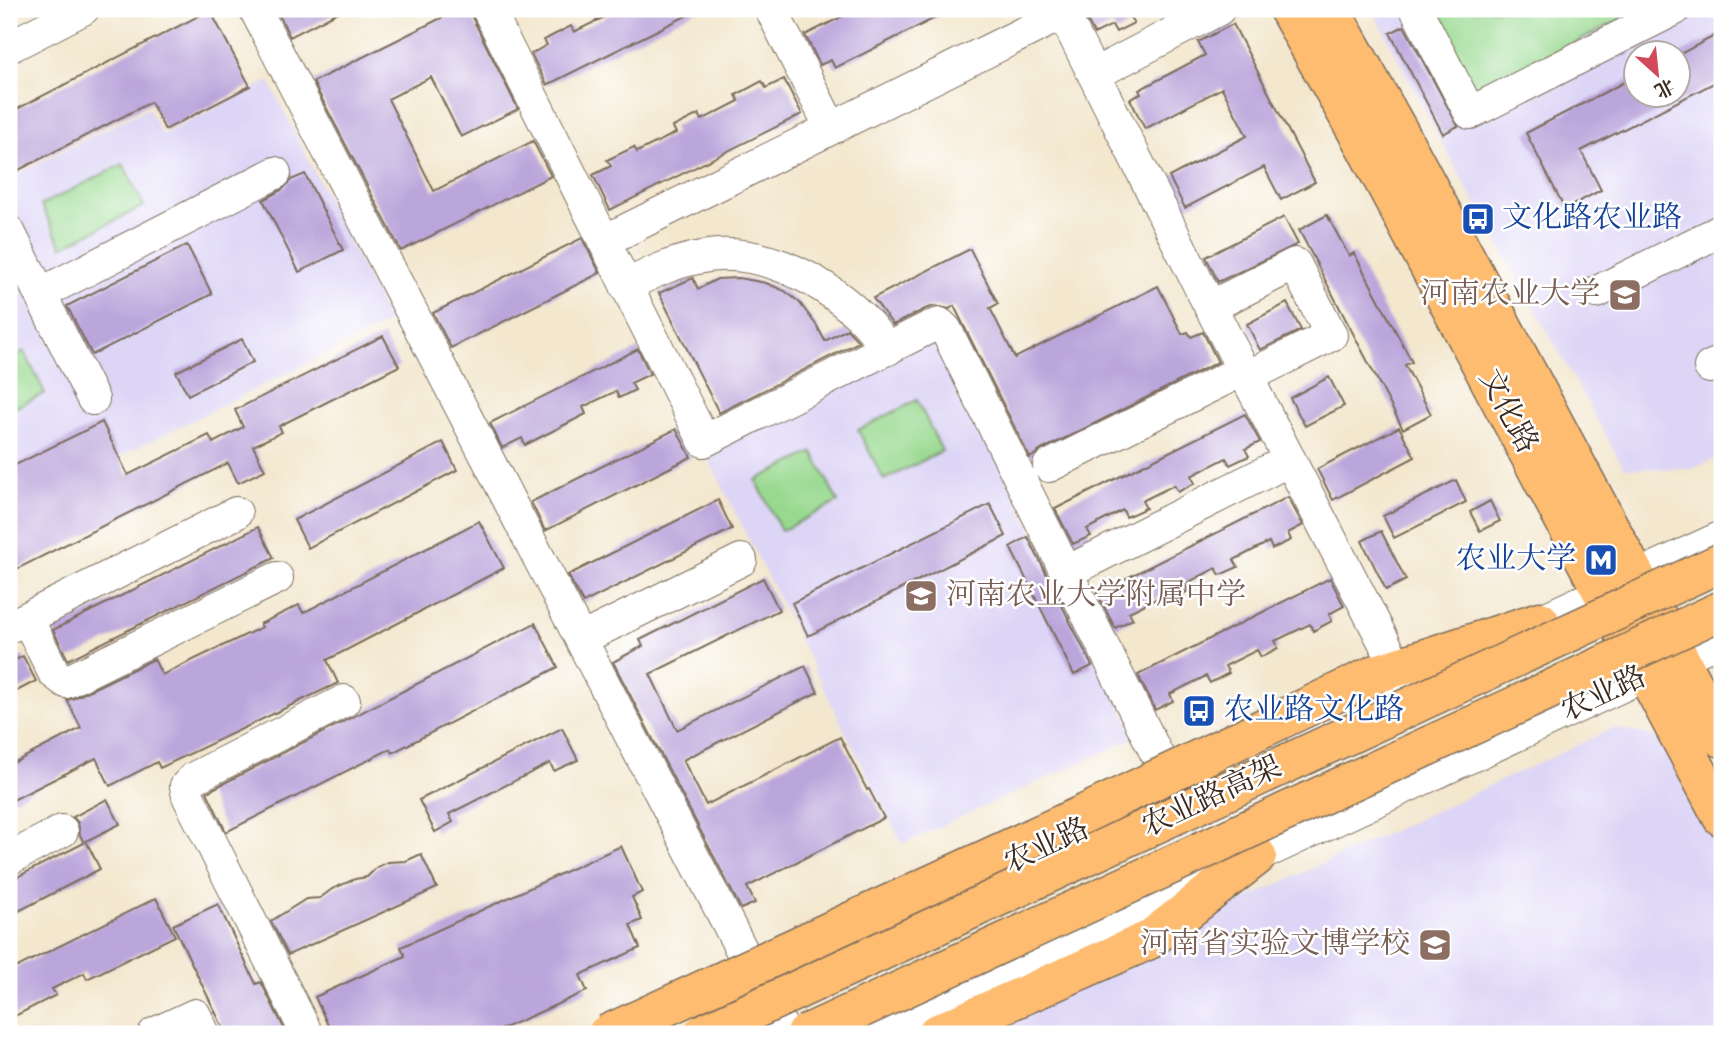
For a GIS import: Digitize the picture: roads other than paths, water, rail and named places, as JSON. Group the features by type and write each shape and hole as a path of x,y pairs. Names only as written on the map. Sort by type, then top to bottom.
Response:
{"main road":[{"name":"文化路","path":"1288,9 1620,584"},
{"name":"文化路","path":"1330,9 1398,130 1663,667 1722,817"},
{"name":"农业路高架","path":"702,1034 1722,562"},
{"name":"农业路高架","path":"806,1034 1722,610"},
{"path":"607,1034 1386,671 1540,621"},
{"name":"文化路","path":"1663,667 1722,738"},
{"path":"936,1034 1149,940 1258,856"}],"street":[{"path":"9,47 83,9"},
{"path":"255,9 785,1034"},
{"path":"488,9 704,442 940,324 946,330 1174,789"},
{"path":"771,9 831,128"},
{"path":"1096,74 1219,9"},
{"path":"1416,9 1470,113 1655,13"},
{"path":"604,241 1063,11 1210,307 1290,460 1386,671"},
{"path":"40,294 275,173"},
{"path":"1597,292 1722,230"},
{"path":"9,232 93,399"},
{"path":"626,286 665,267 699,257 737,254 779,266 814,281 860,316 888,349"},
{"path":"1049,466 1331,335 1295,264 1210,307"},
{"path":"1067,572 1290,460"},
{"path":"236,513 18,623 54,673 66,682 277,578"},
{"name":"农业路","path":"639,1034 1722,537"},
{"path":"581,639 741,560"},
{"name":"农业路","path":"877,1034 1722,639"},
{"path":"307,1034 188,796 186,786 194,778 344,701"},
{"path":"9,859 62,831"},
{"path":"154,1034 195,1015 204,1034"}],"place":[{"name":"文化路农业路","path":"1478,219"},
{"name":"河南农业大学","path":"1625,295"},
{"name":"农业大学","path":"1601,560"},
{"name":"河南农业大学附属中学","path":"921,596"},
{"name":"农业路文化路","path":"1199,711"},
{"name":"河南省实验文博学校","path":"1435,945"}]}
